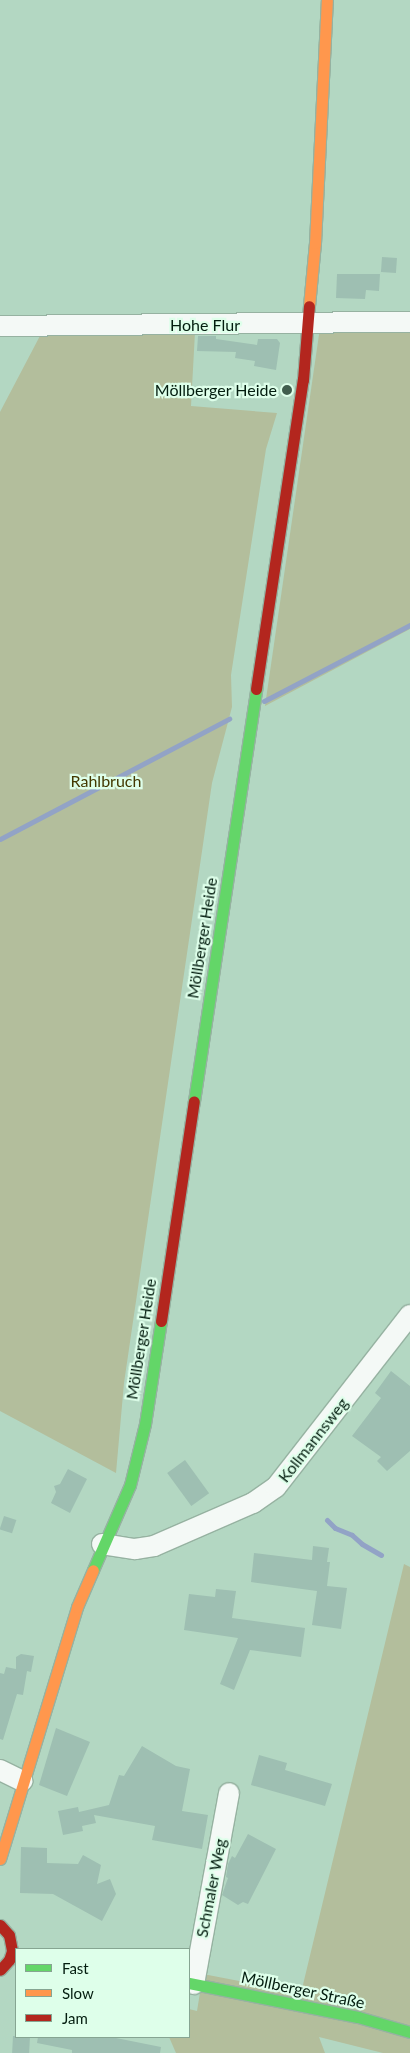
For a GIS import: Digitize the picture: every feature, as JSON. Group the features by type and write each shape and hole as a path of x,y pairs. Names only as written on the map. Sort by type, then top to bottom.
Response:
{"street":[{"name":"Möllberger Heide","path":"0,1859 77,1607 102,1544 130,1485 145,1424 303,380 309,324 327,0"},
{"name":"Hohe Flur","path":"0,326 410,322"},
{"name":"Kollmannsweg","path":"102,1544 135,1549 154,1546 253,1503 276,1487 410,1315"},
{"path":"0,1770 22,1782"},
{"name":"Schmaler Weg","path":"191,1984 229,1792"},
{"path":"0,1925 9,1935 14,1952 0,1970"},
{"name":"Möllberger Straße","path":"191,1984 358,2017 410,2032"}],"green space":[{"path":"410,312 410,629 265,706 322,314"},
{"name":"Rahlbruch","path":"42,332 195,332 191,406 277,413 266,449 231,675 232,707 212,783 124,1383 116,1473 0,1411 0,412"},
{"path":"404,1564 410,1567 410,2053 383,2053 319,2037 325,2053 176,2053 169,2038 190,2038 190,2009 197,2011 203,1974 301,1993"}],"building":[{"path":"382,257 397,258 396,273 381,272"},
{"path":"337,274 380,274 379,291 366,290 365,299 336,298"},
{"path":"198,336 216,336 216,339 257,345 258,339 277,339 280,343 276,370 254,366 255,361 235,358 236,352 197,351"},
{"path":"391,1371 410,1386 410,1451 387,1471 377,1461 381,1457 352,1436 381,1398 375,1393"},
{"path":"185,1460 209,1493 191,1506 167,1473"},
{"path":"68,1469 87,1479 70,1513 51,1503 56,1492 54,1486 60,1484"},
{"path":"4,1516 16,1520 12,1533 0,1529"},
{"path":"313,1546 329,1548 327,1562 330,1562 327,1586 347,1588 341,1629 312,1625 317,1591 251,1582 254,1553 312,1560"},
{"path":"216,1589 236,1591 232,1618 305,1628 301,1657 250,1650 234,1690 220,1684 238,1638 184,1630 189,1594 215,1597"},
{"path":"21,1654 34,1656 31,1672 27,1671 23,1695 17,1694 3,1740 0,1739 0,1673 4,1674 6,1667 16,1669 16,1657"},
{"path":"56,1728 90,1742 67,1796 39,1785"},
{"path":"142,1746 176,1766 190,1769 182,1811 208,1815 202,1849 152,1840 155,1826 94,1815 96,1823 82,1826 83,1831 63,1835 58,1811 78,1807 79,1812 109,1805 119,1775 124,1776"},
{"path":"259,1755 287,1763 285,1770 332,1784 325,1806 251,1785"},
{"path":"248,1834 276,1849 248,1904 243,1902 238,1905 222,1895 228,1878 226,1877 228,1864 232,1856 235,1858"},
{"path":"21,1847 47,1848 47,1863 78,1864 83,1855 101,1865 97,1884 110,1879 116,1894 102,1921 53,1894 20,1893"},
{"path":"13,2036 15,2038 30,2038 29,2053 12,2053"},
{"path":"38,2038 116,2038 161,2047 160,2053 72,2053 72,2050 37,2043"}],"waterway":[{"path":"264,701 410,625"},
{"path":"0,839 229,719"},
{"path":"327,1520 335,1528 352,1535 362,1544 381,1555"}],"traffic: fast":[{"path":"194,1101 256,689"},
{"path":"93,1570 130,1485 145,1424 161,1321"},
{"path":"190,1983 358,2017 410,2032"}],"traffic: slow":[{"path":"309,306 315,243 327,0"},
{"path":"0,1859 77,1607 93,1570"}],"traffic: jam":[{"path":"256,689 303,380 309,306"},
{"path":"161,1321 194,1101"},
{"path":"0,1925 9,1935 12,1951 9,1960 0,1970"}],"place":[{"name":"Möllberger Heide","path":"287,390"}]}
